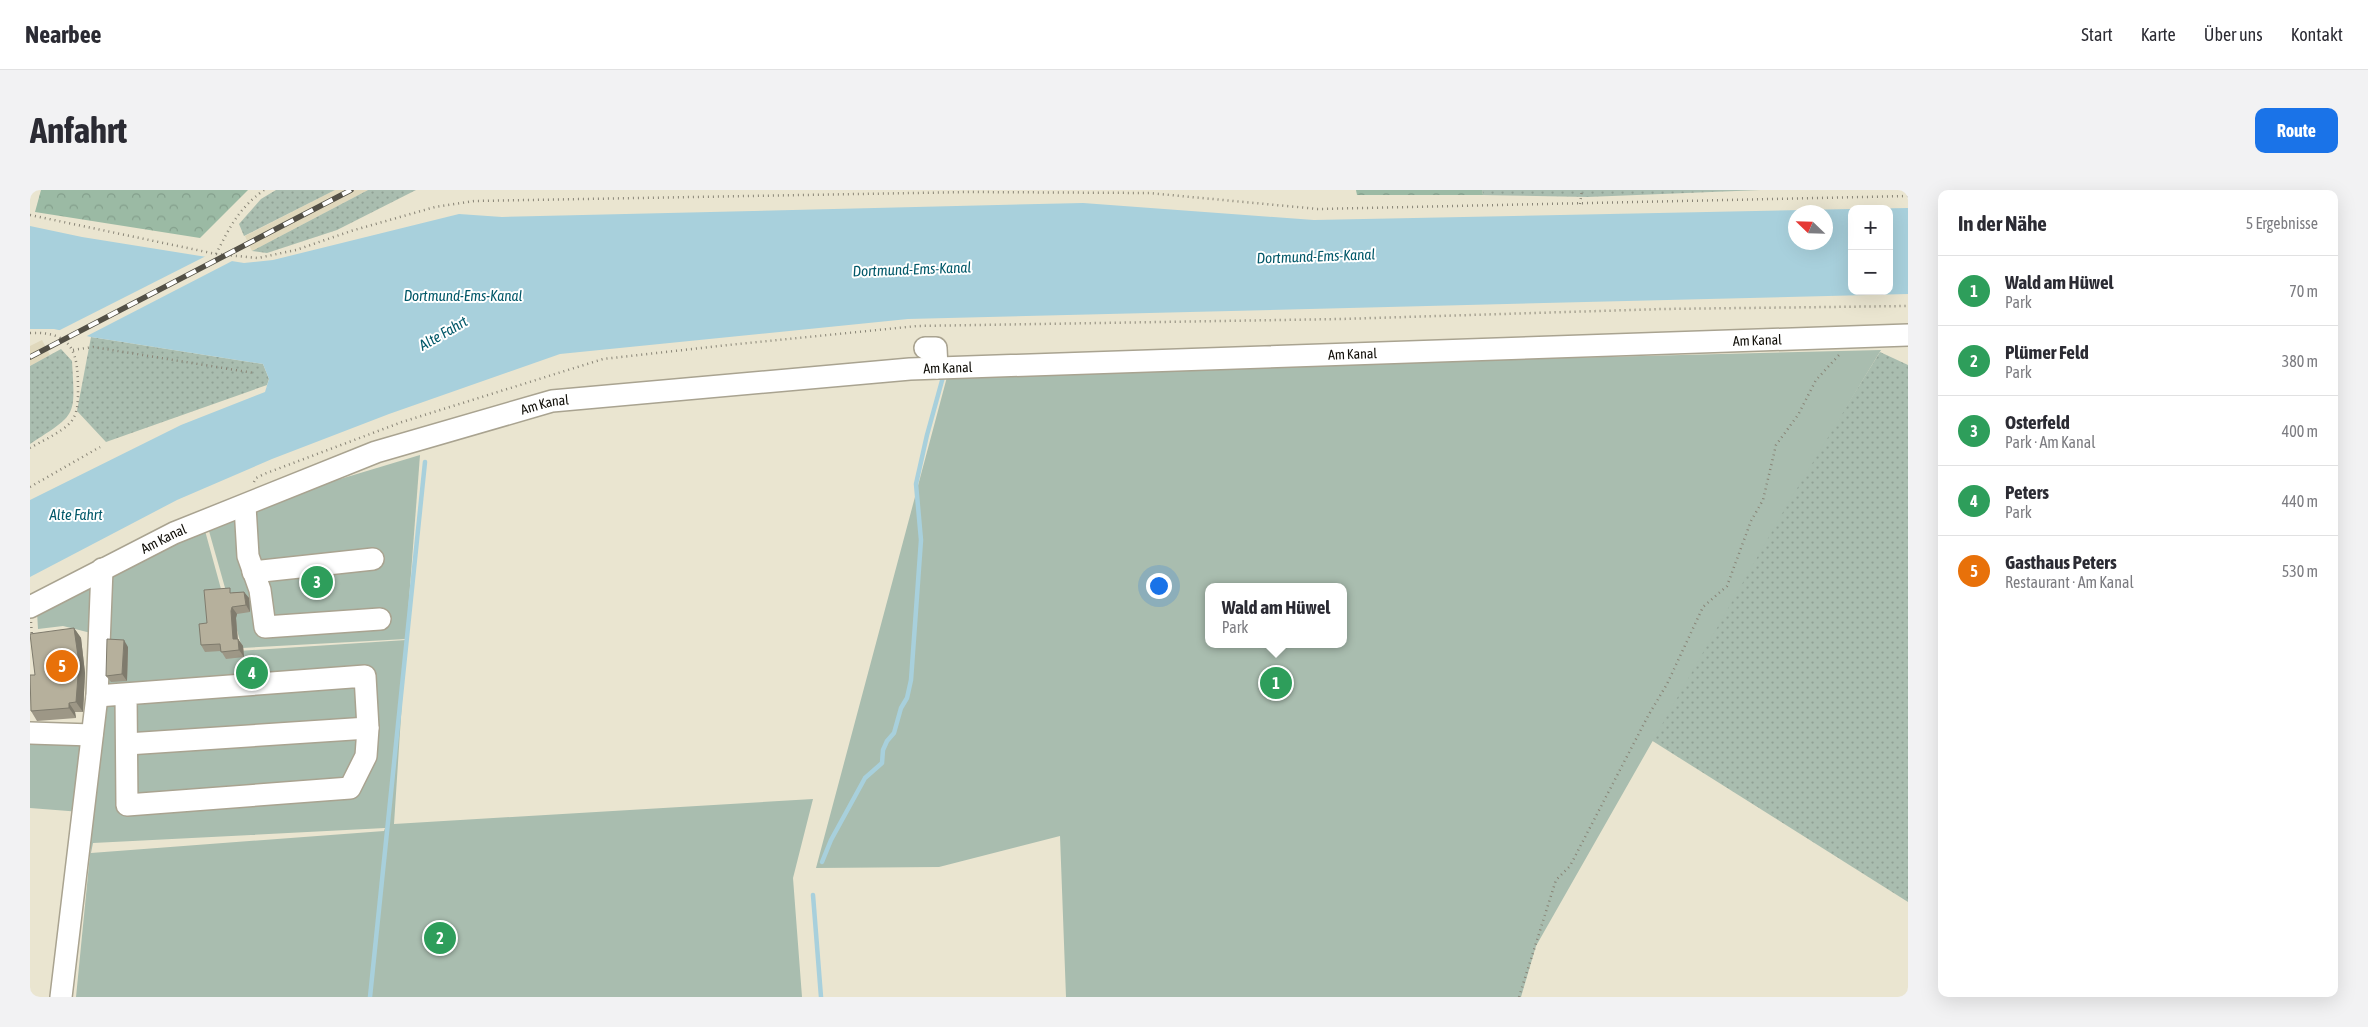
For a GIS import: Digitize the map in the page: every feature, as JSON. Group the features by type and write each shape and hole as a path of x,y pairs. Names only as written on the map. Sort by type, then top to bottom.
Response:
{"street":[{"name":"Am Kanal","path":"30,607 174,533 376,452 552,401 937,368 1908,335"},
{"path":"924,348 936,348 937,368"},
{"path":"245,506 248,556 260,590 265,627 380,619"},
{"path":"253,572 373,559"},
{"path":"61,997 97,696 102,569"},
{"path":"97,696 365,676 368,728 366,756 350,788 127,804 126,694"},
{"path":"127,744 368,728"},
{"path":"30,734 92,735"}],"path":[{"path":"216,254 233,222 247,202 264,190"},
{"path":"1580,204 1582,190"},
{"path":"30,214 216,254 258,258 435,207 474,201 978,192 1149,193 1318,209 1908,196"},
{"path":"30,333 41,332 56,336 65,341 73,350 78,362 77,411 70,423 30,448"},
{"path":"73,350 93,347 254,373"},
{"path":"1519,997 1556,880 1570,866 1667,684 1703,607 1727,586 1750,521 1762,500 1776,445 1798,415 1816,380 1839,354"},
{"path":"30,487 100,447"},
{"path":"30,615 32,640 39,639"}],"shaded area":[{"path":"335,190 368,190 252,251 245,236"},
{"path":"42,340 50,355 30,366 30,346"}],"green space":[{"path":"41,190 248,190 200,238 35,212"},
{"path":"276,190 335,190 244,236 239,224 261,199"},
{"path":"368,190 416,190 337,230 267,253 252,251"},
{"path":"1356,190 1482,190 1483,195 1357,195"},
{"path":"1482,190 1761,190 1587,197 1483,195"},
{"path":"91,337 263,364 269,379 267,385 106,442 77,411"},
{"path":"61,349 72,361 73,404 65,419 30,444 30,366"},
{"path":"1881,350 1787,505 1536,946 1521,997 1066,997 1060,836 939,867 816,868 947,377 992,378 997,372"},
{"path":"1880,352 1908,365 1908,902 1651,740 1793,492"},
{"path":"420,455 406,639 242,648 207,524 254,505"},
{"path":"204,527 238,651 406,640 394,824 813,799 793,878 802,997 76,997 91,844 78,844 81,812 30,808 30,729 94,729 104,579","holes":["385,828 384,831 91,853 93,843"]},
{"path":"91,583 91,633 63,626 38,629 37,612"}],"water":[{"path":"1083,203 1314,220 1788,210 1788,250 1833,250 1833,209 1848,209 1848,295 1868,295 908,319 560,354 389,414 272,459 177,500 30,577 30,500 181,425 265,392 269,379 263,364 91,337 54,329 30,329 30,226 82,237 244,263 273,260 459,214 502,217"},
{"path":"1893,208 1908,208 1908,294 1893,294"}],"pier":[{"path":"208,255 236,259 83,338 56,332"}],"building":[{"path":"230,588 230,593 244,592 246,605 232,607 231,611 233,639 238,639 239,650 221,652 220,644 201,645 199,624 207,623 204,590"},
{"path":"74,628 79,663 76,702 69,703 69,708 31,711 30,675 35,675 30,634"},
{"path":"107,639 124,640 122,674 106,676"}],"waterway":[{"path":"822,862 831,840 865,778 882,763 883,750 887,741 894,733 901,708 907,698 911,680 921,540 916,484 943,377"},
{"path":"370,997 425,462"},
{"path":"813,895 821,997"}],"railway":[{"path":"30,357 351,190"}],"place":[{"name":"Osterfeld","path":"317,582"},
{"name":"Gasthaus Peters","path":"62,666"},
{"name":"Peters","path":"252,673"},
{"name":"Wald am Hüwel","path":"1276,683"},
{"name":"Plümer Feld","path":"440,938"}],"water label":[{"name":"Dortmund-Ems-Kanal","path":"1316,256"},
{"name":"Dortmund-Ems-Kanal","path":"912,269"},
{"name":"Dortmund-Ems-Kanal","path":"463,295"},
{"name":"Alte Fahrt","path":"443,333"},
{"name":"Alte Fahrt","path":"76,514"}]}
